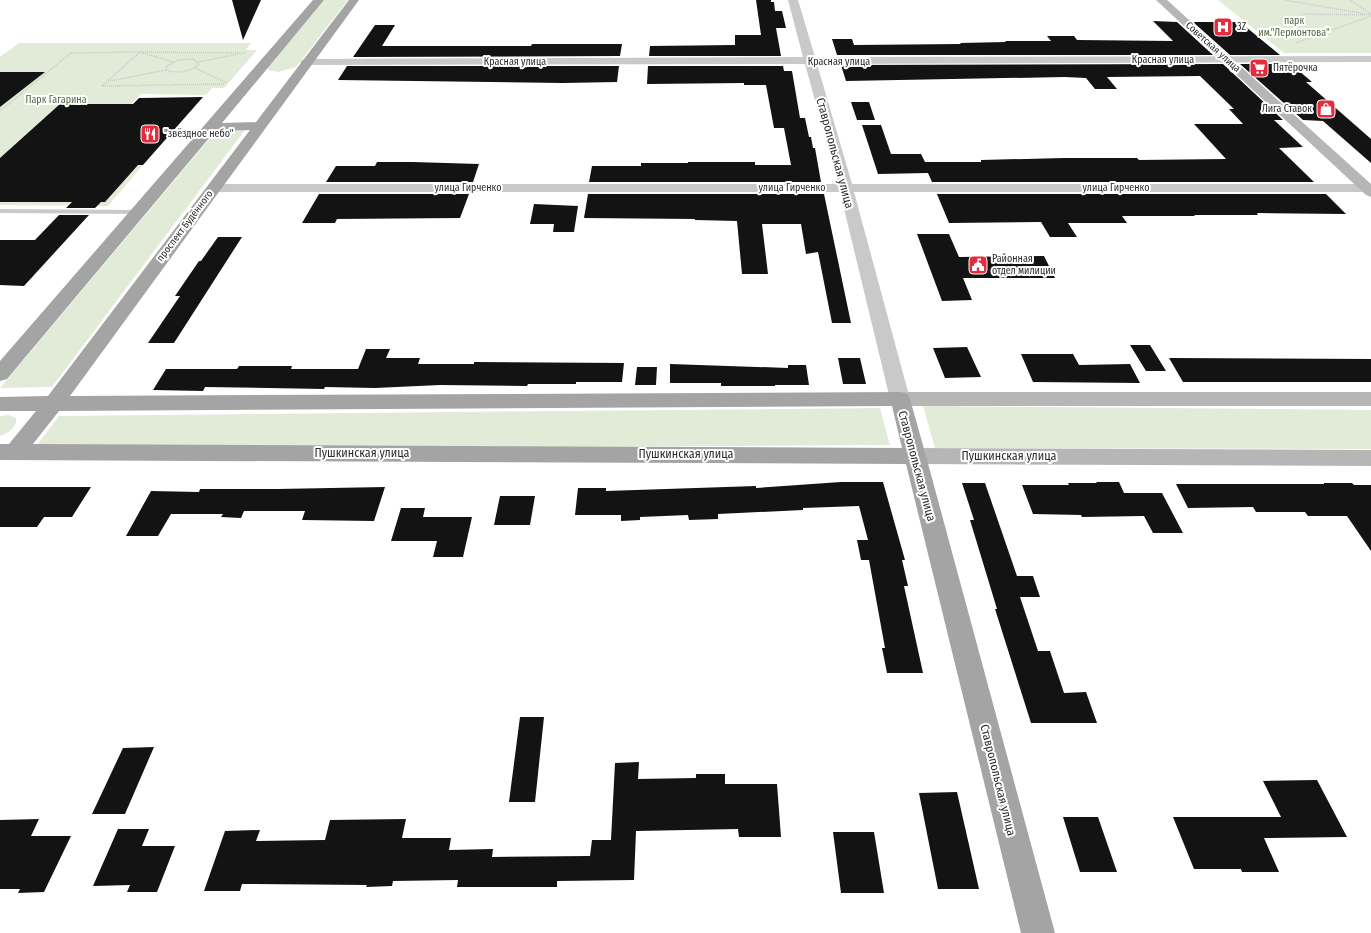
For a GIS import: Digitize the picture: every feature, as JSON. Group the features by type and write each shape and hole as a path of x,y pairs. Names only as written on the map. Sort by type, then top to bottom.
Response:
{"main road":[{"path":"0,374 319,0"},
{"name":"проспект Будённого","path":"8,451 53,404 306,62 354,0"},
{"path":"210,128 259,126"},
{"path":"0,404 900,400"},
{"name":"Ставропольская улица","path":"900,400 1038,933"},
{"name":"Пушкинская улица","path":"8,451 915,456"}],"street":[{"name":"Ставропольская улица","path":"793,0 846,188 900,400"},
{"name":"Советская улица","path":"1161,0 1369,189"},
{"name":"Красная улица","path":"306,62 810,62 1371,59"},
{"name":"улица Гирченко","path":"214,188 1369,189"},
{"path":"900,400 1371,399"},
{"name":"Пушкинская улица","path":"915,456 1371,458"}],"lane":[{"path":"0,211 138,212"}],"path":[{"path":"1286,0 1371,15"},
{"path":"1350,0 1371,15"},
{"path":"1302,14 1371,15"},
{"path":"1296,44 1371,15"},
{"path":"140,52 173,62"},
{"path":"140,52 102,86 230,84 194,68"},
{"path":"0,111 71,53 246,53 198,62 188,59 173,62 167,66 166,70"},
{"path":"108,81 166,70 178,72 198,66 198,62"}],"green space":[{"path":"324,0 348,0 296,67 278,72 268,70 268,66"},
{"name":"парк им.\"Лермонтова\"","path":"1218,0 1371,0 1371,53 1284,53"},
{"name":"Парк Гагарина","path":"19,43 251,43 246,50 257,50 224,88 212,88 206,95 141,94 72,164 143,165 108,206 0,205 0,57"},
{"path":"245,130 52,387 0,388 216,131"},
{"path":"923,406 1371,410 1371,449 935,448"},
{"path":"880,408 890,445 33,450 59,416"},
{"path":"9,415 16,418 15,425 9,432 0,436 0,416"}],"building":[{"path":"232,0 261,0 243,40"},
{"path":"756,0 771,0 771,2 774,2 775,11 782,11 786,28 776,28 781,56 649,56 650,46 735,45 735,35 761,35"},
{"path":"1153,21 1177,22 1213,55 837,55 832,39 852,39 854,45 1051,41 1047,36 1074,36 1077,40 1173,41"},
{"path":"1193,22 1240,22 1280,55 1230,55"},
{"path":"375,25 395,25 382,46 531,46 532,44 622,44 620,56 353,57"},
{"path":"1223,64 1283,120 1274,120 1303,147 1279,148 1314,182 932,182 928,173 878,174 862,125 881,125 891,154 921,154 925,162 981,162 981,160 1064,158 1137,158 1139,160 1226,159 1194,124 1243,124 1229,109 1234,109 1200,76 1107,77 1117,89 1095,89 1086,78 1065,77 846,81 841,65"},
{"path":"1240,64 1291,64 1312,82 1306,82 1371,139 1371,163 1323,121 1303,120"},
{"path":"347,66 619,66 617,82 563,83 338,80"},
{"path":"648,66 783,66 784,71 792,71 800,118 805,118 809,137 811,137 813,148 815,148 821,182 589,182 592,166 641,166 641,163 688,162 755,162 755,165 791,165 784,128 774,128 766,85 744,85 744,83 647,84"},
{"path":"0,72 45,72 0,107"},
{"path":"203,97 143,165 138,165 105,202 101,202 95,208 66,208 72,202 0,202 0,158 60,104 133,104 139,98"},
{"path":"851,102 869,102 875,120 857,120"},
{"path":"377,162 479,164 473,182 326,182 336,166 375,166"},
{"path":"319,194 469,194 460,218 337,219 335,223 302,223"},
{"path":"588,194 824,194 851,323 832,323 818,252 806,254 801,224 762,224 768,274 742,274 737,221 584,218"},
{"path":"937,194 1326,194 1346,214 1257,213 1258,215 1122,216 1127,223 1068,223 1077,237 1050,237 1041,222 949,223"},
{"path":"534,204 578,206 574,232 553,232 554,224 530,224"},
{"path":"59,215 89,215 24,286 0,285 0,240 35,240"},
{"path":"917,234 949,234 959,257 1044,256 1055,278 963,278 972,300 942,301"},
{"path":"218,237 242,237 174,343 148,343 180,296 175,296 199,261 201,261"},
{"path":"1130,345 1150,345 1166,371 1146,371"},
{"path":"967,347 981,377 945,378 933,348"},
{"path":"366,349 390,349 386,358 420,358 418,364 474,364 474,362 624,363 622,382 528,384 527,386 440,385 375,388 325,387 324,389 205,387 203,391 153,390 166,369 237,369 239,366 292,366 291,369 358,369"},
{"path":"1021,354 1073,354 1079,365 1130,364 1140,383 1033,382"},
{"path":"838,358 860,358 866,384 843,384"},
{"path":"1169,358 1371,359 1371,382 1183,382"},
{"path":"670,364 788,368 788,365 806,365 809,385 721,386 721,383 670,383"},
{"path":"637,367 657,367 656,385 635,385"},
{"path":"841,482 883,482 905,560 902,560 908,586 904,586 923,673 887,673 882,648 885,648 869,560 861,560 857,540 868,540 859,506 718,514 718,519 689,520 688,515 640,517 640,520 621,521 621,515 575,515 578,488 606,488 606,491 756,486 756,488"},
{"path":"1096,482 1119,482 1124,493 1162,493 1183,533 1153,533 1144,516 1082,517 1081,515 1033,514 1022,485 1069,485 1068,483 1097,483"},
{"path":"962,483 985,483 1017,576 1033,576 1040,597 1020,597 1038,651 1050,651 1064,693 1086,692 1097,723 1031,723 995,609 997,609 970,520 974,520"},
{"path":"1176,484 1324,484 1371,485 1371,551 1347,516 1308,516 1305,512 1256,512 1253,507 1188,508"},
{"path":"0,487 91,487 72,517 44,517 37,527 0,527"},
{"path":"385,487 374,521 302,520 305,511 244,511 241,518 221,517 223,514 171,514 158,536 126,536 151,491 199,492 200,489"},
{"path":"500,496 535,496 530,525 494,525"},
{"path":"401,508 425,508 423,517 472,517 463,557 433,557 437,541 391,541"},
{"path":"520,717 544,717 535,802 509,802"},
{"path":"154,747 125,814 92,814 123,748"},
{"path":"639,762 638,779 696,778 696,774 725,774 725,784 777,784 781,837 739,837 738,829 636,831 634,880 557,881 557,887 457,887 458,880 393,881 392,886 366,887 367,885 242,884 240,891 204,891 225,831 260,830 256,841 325,840 330,820 406,819 402,838 451,838 449,850 493,849 492,857 590,856 592,840 611,840 615,763"},
{"path":"1317,780 1347,837 1264,838 1279,872 1242,872 1241,869 1194,869 1173,817 1281,817 1263,781"},
{"path":"957,792 979,889 938,889 919,793"},
{"path":"1063,817 1098,817 1117,872 1080,872"},
{"path":"39,819 31,836 71,836 44,892 18,893 20,889 0,889 0,820"},
{"path":"118,829 149,829 142,846 175,846 157,892 127,892 130,885 93,886"},
{"path":"833,832 874,832 884,893 841,893"}],"place":[{"name":"3Z","path":"1223,27"},
{"name":"Пятёрочка","path":"1259,68"},
{"name":"Лига Ставок","path":"1326,109"},
{"name":"\"звёздное небо\"","path":"150,134"},
{"name":"Районная отдел милиции","path":"978,265"}]}
